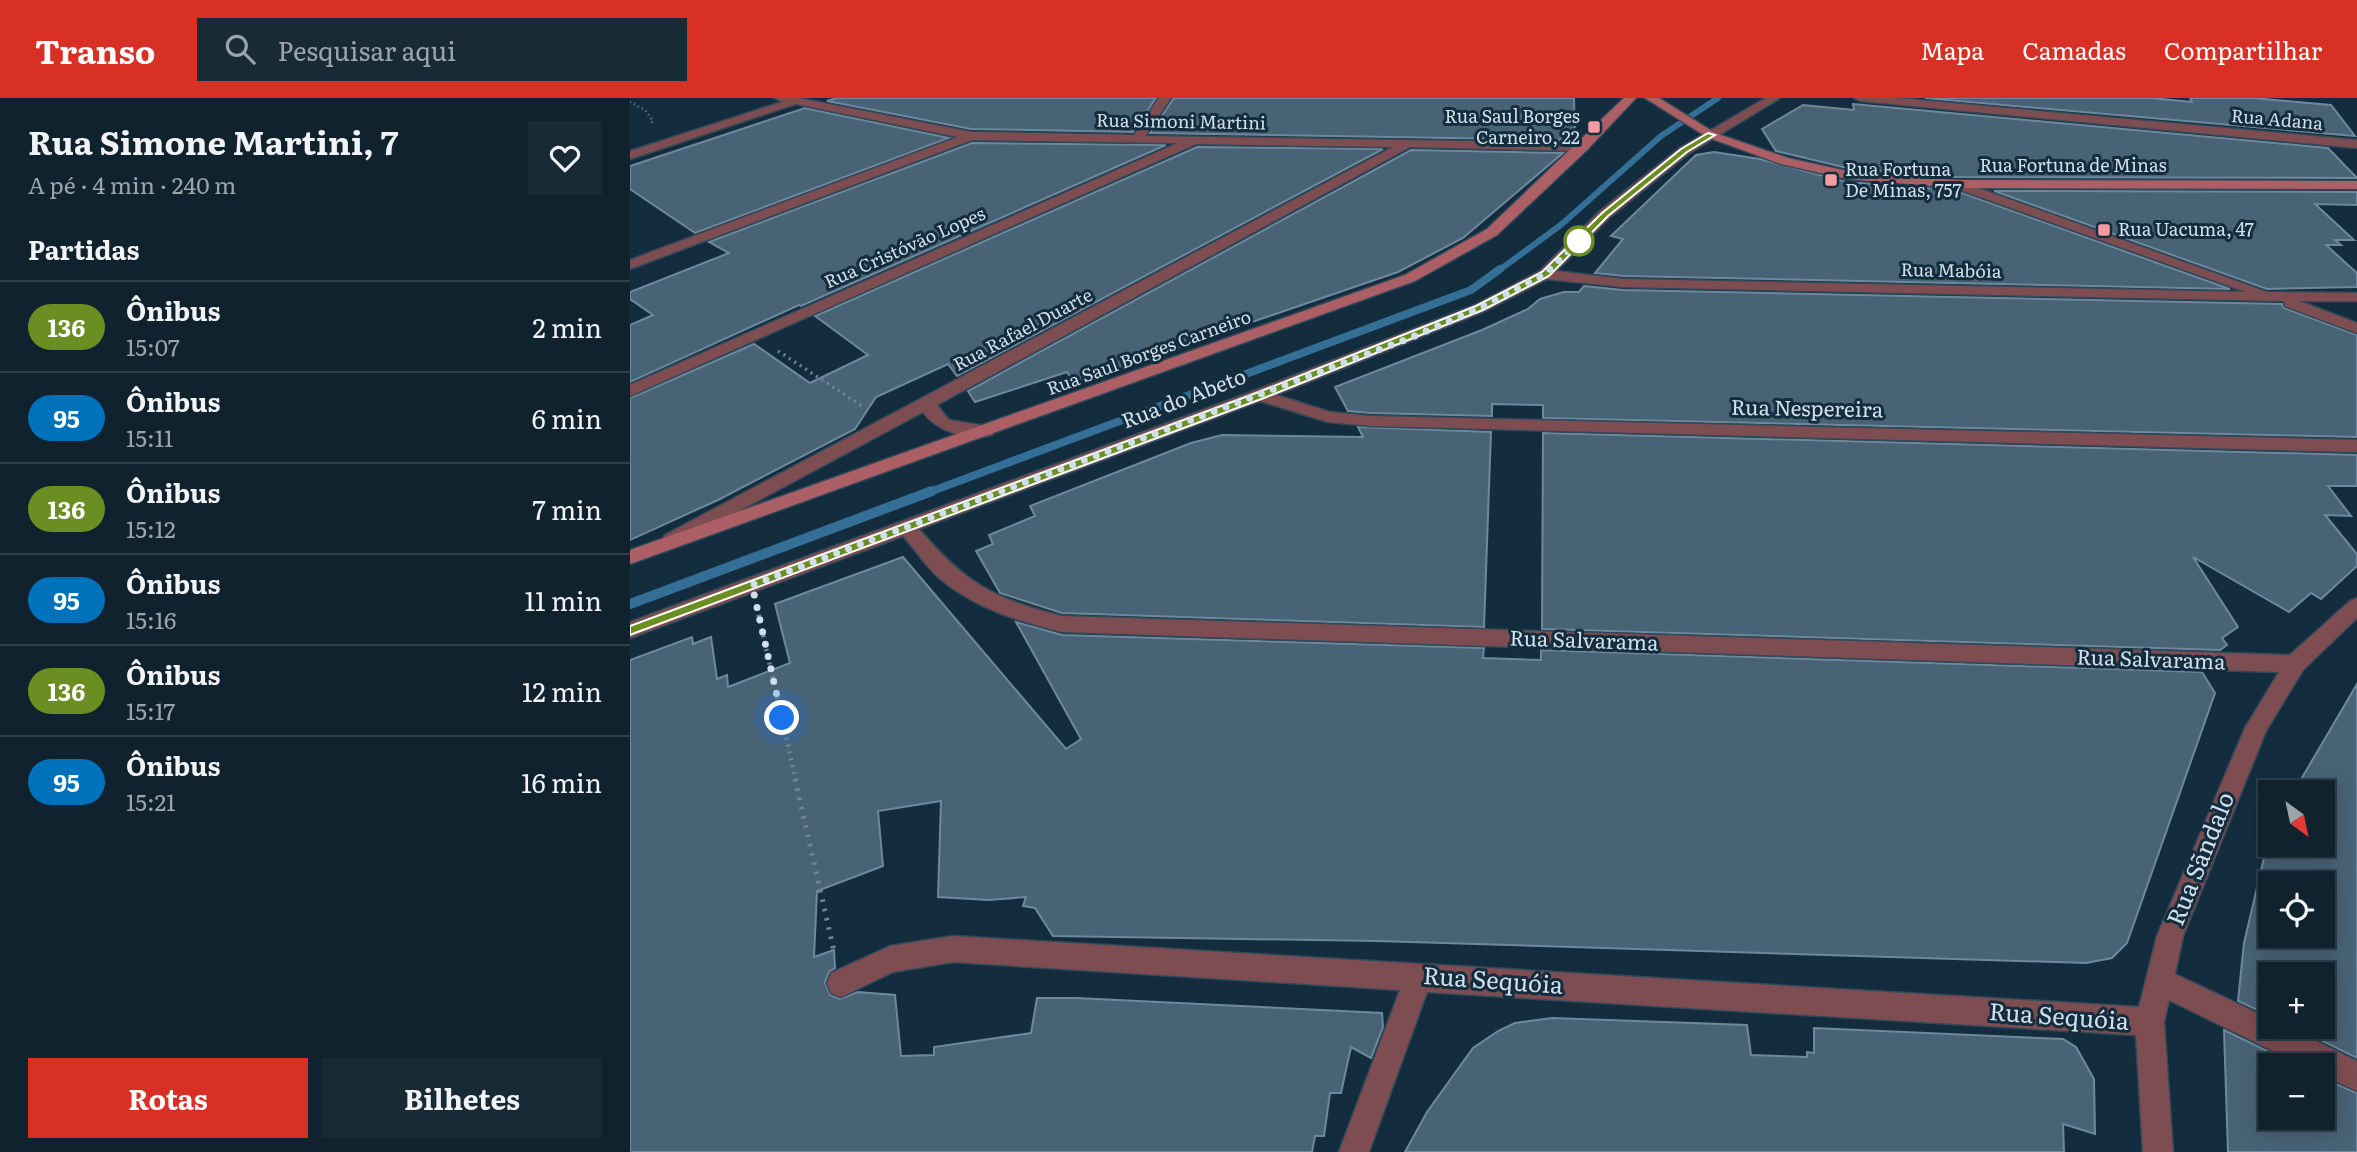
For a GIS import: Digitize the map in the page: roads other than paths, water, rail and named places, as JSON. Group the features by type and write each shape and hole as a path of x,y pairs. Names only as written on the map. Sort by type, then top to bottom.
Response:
{"street":[{"name":"Rua Simoni Martini","path":"781,98 971,136 1583,147"},
{"path":"1137,139 1165,98"},
{"name":"Rua Saul Borges Carneiro","path":"630,557 1410,278 1449,259 1492,232 1583,147 1630,98"},
{"name":"Rua Fortuna de Minas","path":"1651,98 1711,135 1785,161 1847,175 1956,184 2357,185"},
{"name":"Rua do Abeto","path":"630,630 1260,395 1410,338 1480,308 1545,274 1605,214 1684,151 1774,98"},
{"name":"Rua Adana","path":"1860,98 2357,144"},
{"path":"630,155 795,101"},
{"path":"630,265 971,136"},
{"name":"Rua Cristóvão Lopes","path":"630,391 1196,140"},
{"name":"Rua Rafael Duarte","path":"658,547 1406,145"},
{"path":"1956,184 2357,328"},
{"name":"Rua Mabóia","path":"1545,274 1623,283 2276,298 2357,297"},
{"name":"Rua Nespereira","path":"1260,395 1328,417 1371,421 2357,446"},
{"path":"928,403 930,416 941,425 986,431"},
{"name":"Rua Salvarama","path":"907,528 944,571 981,596 1014,613 1062,624 2295,664"},
{"name":"Rua Sãndalo","path":"2158,1152 2150,1022 2170,936 2256,728 2295,664 2357,606"},
{"name":"Rua Sequóia","path":"841,983 890,959 953,949 2150,1022"},
{"path":"1354,1152 1419,976"},
{"path":"2160,981 2357,1076"}],"waterway":[{"path":"1498,271 1562,224 1661,136 1718,98"},
{"path":"927,493 1471,290 1500,269"},
{"path":"630,604 932,491"}],"place":[{"name":"Rua Saul Borges Carneiro, 22","path":"1594,127"},
{"name":"Rua Fortuna De Minas, 757","path":"1831,180"},
{"name":"Rua Uacuma, 47","path":"2104,230"}]}
